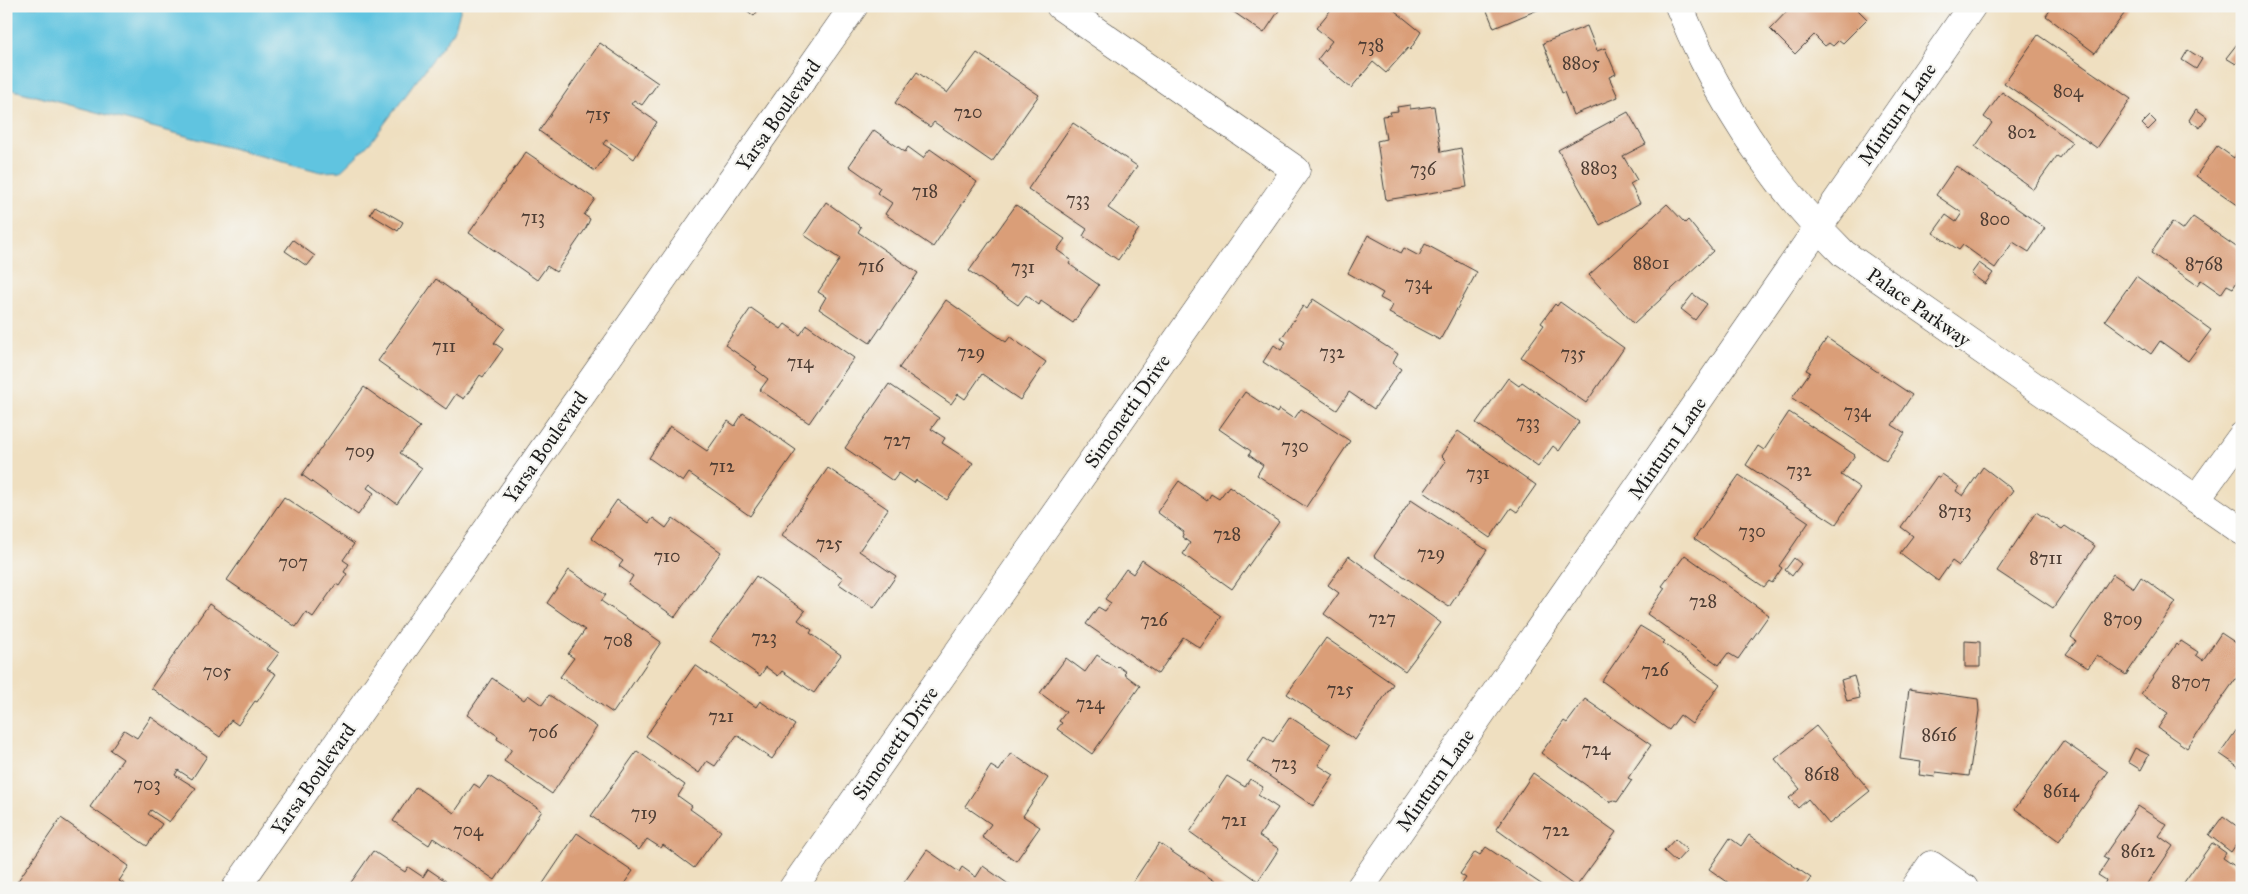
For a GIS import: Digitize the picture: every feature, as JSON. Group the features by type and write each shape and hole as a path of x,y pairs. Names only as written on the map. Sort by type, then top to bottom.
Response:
{"street":[{"name":"Yarsa Boulevard","path":"236,888 854,6"},
{"name":"Simonetti Drive","path":"793,888 1296,170 1060,6"},
{"name":"Palace Parkway","path":"1679,6 1695,46 1747,139 1819,229 1844,254 2242,530"},
{"name":"Minturn Lane","path":"1360,888 1972,6"},
{"path":"2196,499 2242,436"},
{"path":"1915,888 1930,865 1964,888"}],"water":[{"path":"6,6 461,6 461,8 454,31 370,143 341,171 321,172 6,88"}],"building":[{"path":"741,6 761,6 754,16"},
{"path":"1225,6 1282,6 1264,33"},
{"path":"1334,6 1389,6 1421,32 1410,50 1408,48 1386,73 1373,62 1351,88 1317,60 1332,41 1316,28"},
{"path":"1485,6 1547,6 1494,28"},
{"path":"1792,6 1854,6 1867,19 1843,43 1839,40 1833,46 1829,43 1825,46 1814,35 1795,54 1770,29"},
{"path":"2053,6 2130,6 2095,53 2046,16"},
{"path":"1587,26 1597,51 1605,48 1616,74 1609,77 1618,97 1573,115 1564,92 1562,93 1543,43"},
{"path":"2038,35 2131,99 2097,148 2004,83"},
{"path":"600,43 658,83 642,105 634,100 631,104 657,122 634,159 606,140 603,144 611,149 595,171 539,131"},
{"path":"2237,44 2242,48 2242,57 2236,64 2226,58"},
{"path":"2188,50 2202,59 2196,69 2182,60"},
{"path":"977,53 1039,95 992,162 934,122 930,127 895,103 917,72 947,93"},
{"path":"2002,92 2072,142 2060,158 2057,156 2033,189 1975,147 1992,123 1984,117"},
{"path":"1410,105 1410,109 1434,106 1441,152 1461,148 1467,187 1386,200 1377,141 1386,139 1382,116 1391,115 1390,112 1398,111 1397,107"},
{"path":"2196,109 2207,117 2200,128 2189,120"},
{"path":"1628,112 1646,144 1623,156 1637,180 1630,184 1640,203 1600,225 1558,150"},
{"path":"2150,116 2156,122 2148,130 2142,124"},
{"path":"1073,123 1137,166 1108,208 1139,229 1118,260 1083,236 1087,229 1028,189"},
{"path":"874,130 905,152 908,147 923,158 930,149 977,182 933,247 885,214 892,203 877,193 880,188 849,166"},
{"path":"2217,146 2234,158 2242,146 2242,208 2196,176"},
{"path":"526,152 595,199 584,215 590,219 586,228 556,272 547,266 537,280 469,233"},
{"path":"1956,166 2045,228 2029,252 2013,242 1995,268 1963,245 1959,250 1933,233 1946,215 1956,222 1962,213 1936,195"},
{"path":"826,202 861,227 858,232 918,273 870,343 819,309 826,297 818,292 840,259 804,235"},
{"path":"1667,204 1685,223 1688,220 1713,251 1634,324 1589,275"},
{"path":"1016,205 1065,239 1057,250 1071,260 1069,264 1099,285 1073,323 1041,301 1039,305 1026,295 1018,305 969,271"},
{"path":"375,206 403,222 398,231 370,214"},
{"path":"2193,217 2242,251 2242,274 2233,288 2227,285 2221,294 2201,280 2197,285 2151,253 2172,222 2183,230"},
{"path":"1368,235 1401,253 1404,248 1419,256 1425,244 1477,272 1440,340 1389,313 1393,305 1380,298 1383,293 1348,273"},
{"path":"293,240 315,256 307,266 285,251"},
{"path":"1979,263 1993,273 1985,284 1971,274"},
{"path":"2136,276 2211,330 2188,361 2160,341 2151,354 2105,320"},
{"path":"436,279 505,328 494,343 503,349 483,377 480,375 464,399 456,394 446,409 378,361"},
{"path":"1693,294 1707,304 1695,320 1681,309"},
{"path":"1313,299 1398,354 1393,363 1401,369 1374,409 1349,392 1337,410 1263,362 1274,345 1281,350 1286,342 1281,339 1303,306 1307,309"},
{"path":"946,300 1006,342 1010,337 1046,362 1020,400 982,374 965,399 958,394 951,404 899,368"},
{"path":"1560,302 1624,348 1586,403 1521,357 1544,325 1541,323 1555,304 1557,306"},
{"path":"751,308 781,329 785,324 800,335 807,325 854,358 809,423 760,390 768,379 755,369 757,367 725,345"},
{"path":"1827,338 1912,395 1892,425 1905,433 1886,461 1792,398 1810,372 1806,370"},
{"path":"1508,378 1519,386 1522,382 1579,422 1559,451 1553,446 1538,467 1476,423"},
{"path":"889,384 939,418 931,429 945,438 942,443 973,463 947,500 916,480 914,483 899,473 893,481 845,448"},
{"path":"364,387 420,427 400,453 422,468 397,504 370,484 367,488 374,493 358,515 302,475"},
{"path":"1245,392 1277,413 1279,409 1294,419 1301,409 1350,441 1306,507 1257,475 1263,465 1249,455 1251,451 1219,429"},
{"path":"1789,412 1855,455 1841,475 1860,488 1836,524 1746,465 1758,446 1764,450"},
{"path":"743,413 796,450 750,516 689,473 683,482 649,458 670,426 707,451 728,421 735,426"},
{"path":"1458,431 1536,485 1517,512 1511,508 1490,538 1424,492 1446,461 1441,456"},
{"path":"1983,467 2013,490 1959,566 1952,561 1938,581 1900,553 1913,536 1901,527 1937,476 1940,478 1942,474 1959,486 1956,491 1963,496"},
{"path":"828,468 888,509 859,551 896,576 874,608 839,584 843,578 782,535"},
{"path":"1739,475 1809,522 1779,566 1782,568 1772,583 1769,581 1764,587 1694,539"},
{"path":"1179,481 1207,501 1211,494 1219,499 1229,486 1279,522 1232,589 1183,554 1190,543 1182,537 1184,532 1157,512"},
{"path":"284,497 354,544 343,560 349,564 344,572 347,574 339,586 336,584 313,617 306,612 296,627 227,580"},
{"path":"617,500 649,523 653,518 666,528 673,518 721,552 675,617 628,584 633,576 619,566 623,561 591,538"},
{"path":"1411,500 1487,550 1449,607 1374,556"},
{"path":"2036,512 2062,529 2065,526 2095,546 2053,608 1997,571"},
{"path":"1685,555 1769,615 1738,659 1728,653 1719,665 1647,614 1665,588 1662,586"},
{"path":"1349,556 1441,623 1405,671 1324,614 1339,593 1328,585"},
{"path":"1794,558 1801,564 1792,576 1785,570"},
{"path":"1142,560 1222,616 1200,648 1183,637 1158,674 1086,624 1098,607 1105,611 1111,603 1105,599 1126,569 1133,574"},
{"path":"569,570 606,595 601,601 661,642 613,713 560,677 574,658 568,654 585,630 547,603"},
{"path":"2113,574 2134,588 2141,577 2176,602 2126,675 2097,655 2088,668 2066,654 2076,641 2071,637"},
{"path":"756,576 805,611 798,620 812,630 810,633 841,655 814,693 782,671 778,676 766,667 760,676 710,641"},
{"path":"209,604 279,653 267,669 276,674 257,702 255,701 238,725 231,720 220,737 151,688"},
{"path":"1640,626 1665,641 1663,643 1720,684 1692,724 1680,715 1669,730 1602,681"},
{"path":"2221,633 2242,647 2242,670 2187,748 2158,728 2168,713 2141,694 2176,644 2178,646 2181,641 2198,652 2196,655 2203,660"},
{"path":"1326,638 1393,684 1355,740 1287,694"},
{"path":"1965,641 1980,642 1980,667 1965,667"},
{"path":"1097,655 1116,668 1118,666 1126,672 1124,674 1140,686 1092,754 1057,729 1062,723 1059,721 1066,712 1040,693 1066,658 1085,672"},
{"path":"695,665 756,707 760,701 795,725 772,759 737,735 715,766 707,761 699,773 646,736"},
{"path":"1854,676 1860,698 1847,701 1841,680"},
{"path":"492,678 524,700 528,695 542,705 549,695 597,727 552,794 504,761 512,749 497,739 498,736 467,715"},
{"path":"1909,689 1978,699 1979,711 1969,776 1936,772 1935,777 1919,775 1921,762 1900,759"},
{"path":"1585,699 1651,745 1628,778 1632,780 1617,802 1613,800 1611,803 1541,753 1564,721 1567,723"},
{"path":"151,717 207,756 192,779 178,770 175,775 196,788 169,822 151,810 148,814 162,824 147,846 90,807 123,759 110,750 124,730 137,738"},
{"path":"1290,717 1331,744 1318,765 1334,775 1313,806 1247,761 1264,736 1273,742"},
{"path":"2242,722 2242,769 2220,754"},
{"path":"1816,726 1870,791 1829,824 1808,799 1798,808 1789,798 1800,789 1775,759"},
{"path":"2063,741 2108,772 2059,841 2015,809"},
{"path":"2135,748 2149,755 2141,770 2128,762"},
{"path":"637,751 685,785 678,796 692,806 690,809 721,831 694,868 663,845 661,848 647,839 639,850 591,816"},
{"path":"1011,753 1048,778 1023,816 1040,827 1016,861 982,837 991,824 965,806 991,766 999,771"},
{"path":"1533,773 1616,832 1576,887 1496,829"},
{"path":"489,776 542,811 495,880 433,838 429,845 393,821 416,787 454,813 474,784 480,788"},
{"path":"1227,776 1245,787 1250,779 1263,787 1258,795 1278,808 1259,836 1279,849 1258,881 1190,832"},
{"path":"2138,806 2167,825 2159,836 2173,846 2145,888 2103,888 2106,880 2098,875 2108,860 2103,857"},
{"path":"2223,816 2242,830 2242,836 2231,852 2209,835"},
{"path":"61,818 129,866 119,881 126,885 124,888 13,888"},
{"path":"577,833 633,871 621,888 540,888"},
{"path":"1749,835 1811,878 1804,888 1736,888 1709,869 1730,838 1741,846"},
{"path":"1675,839 1687,850 1676,862 1664,851"},
{"path":"1159,843 1225,888 1129,888"},
{"path":"2212,843 2226,853 2223,858 2242,871 2242,888 2180,888"},
{"path":"1486,847 1547,888 1459,888 1466,878 1460,874 1475,852 1480,855"},
{"path":"927,850 959,872 962,867 976,877 983,866 1014,888 908,888 903,884"},
{"path":"373,851 405,872 408,867 423,877 428,869 456,888 347,888"}]}
